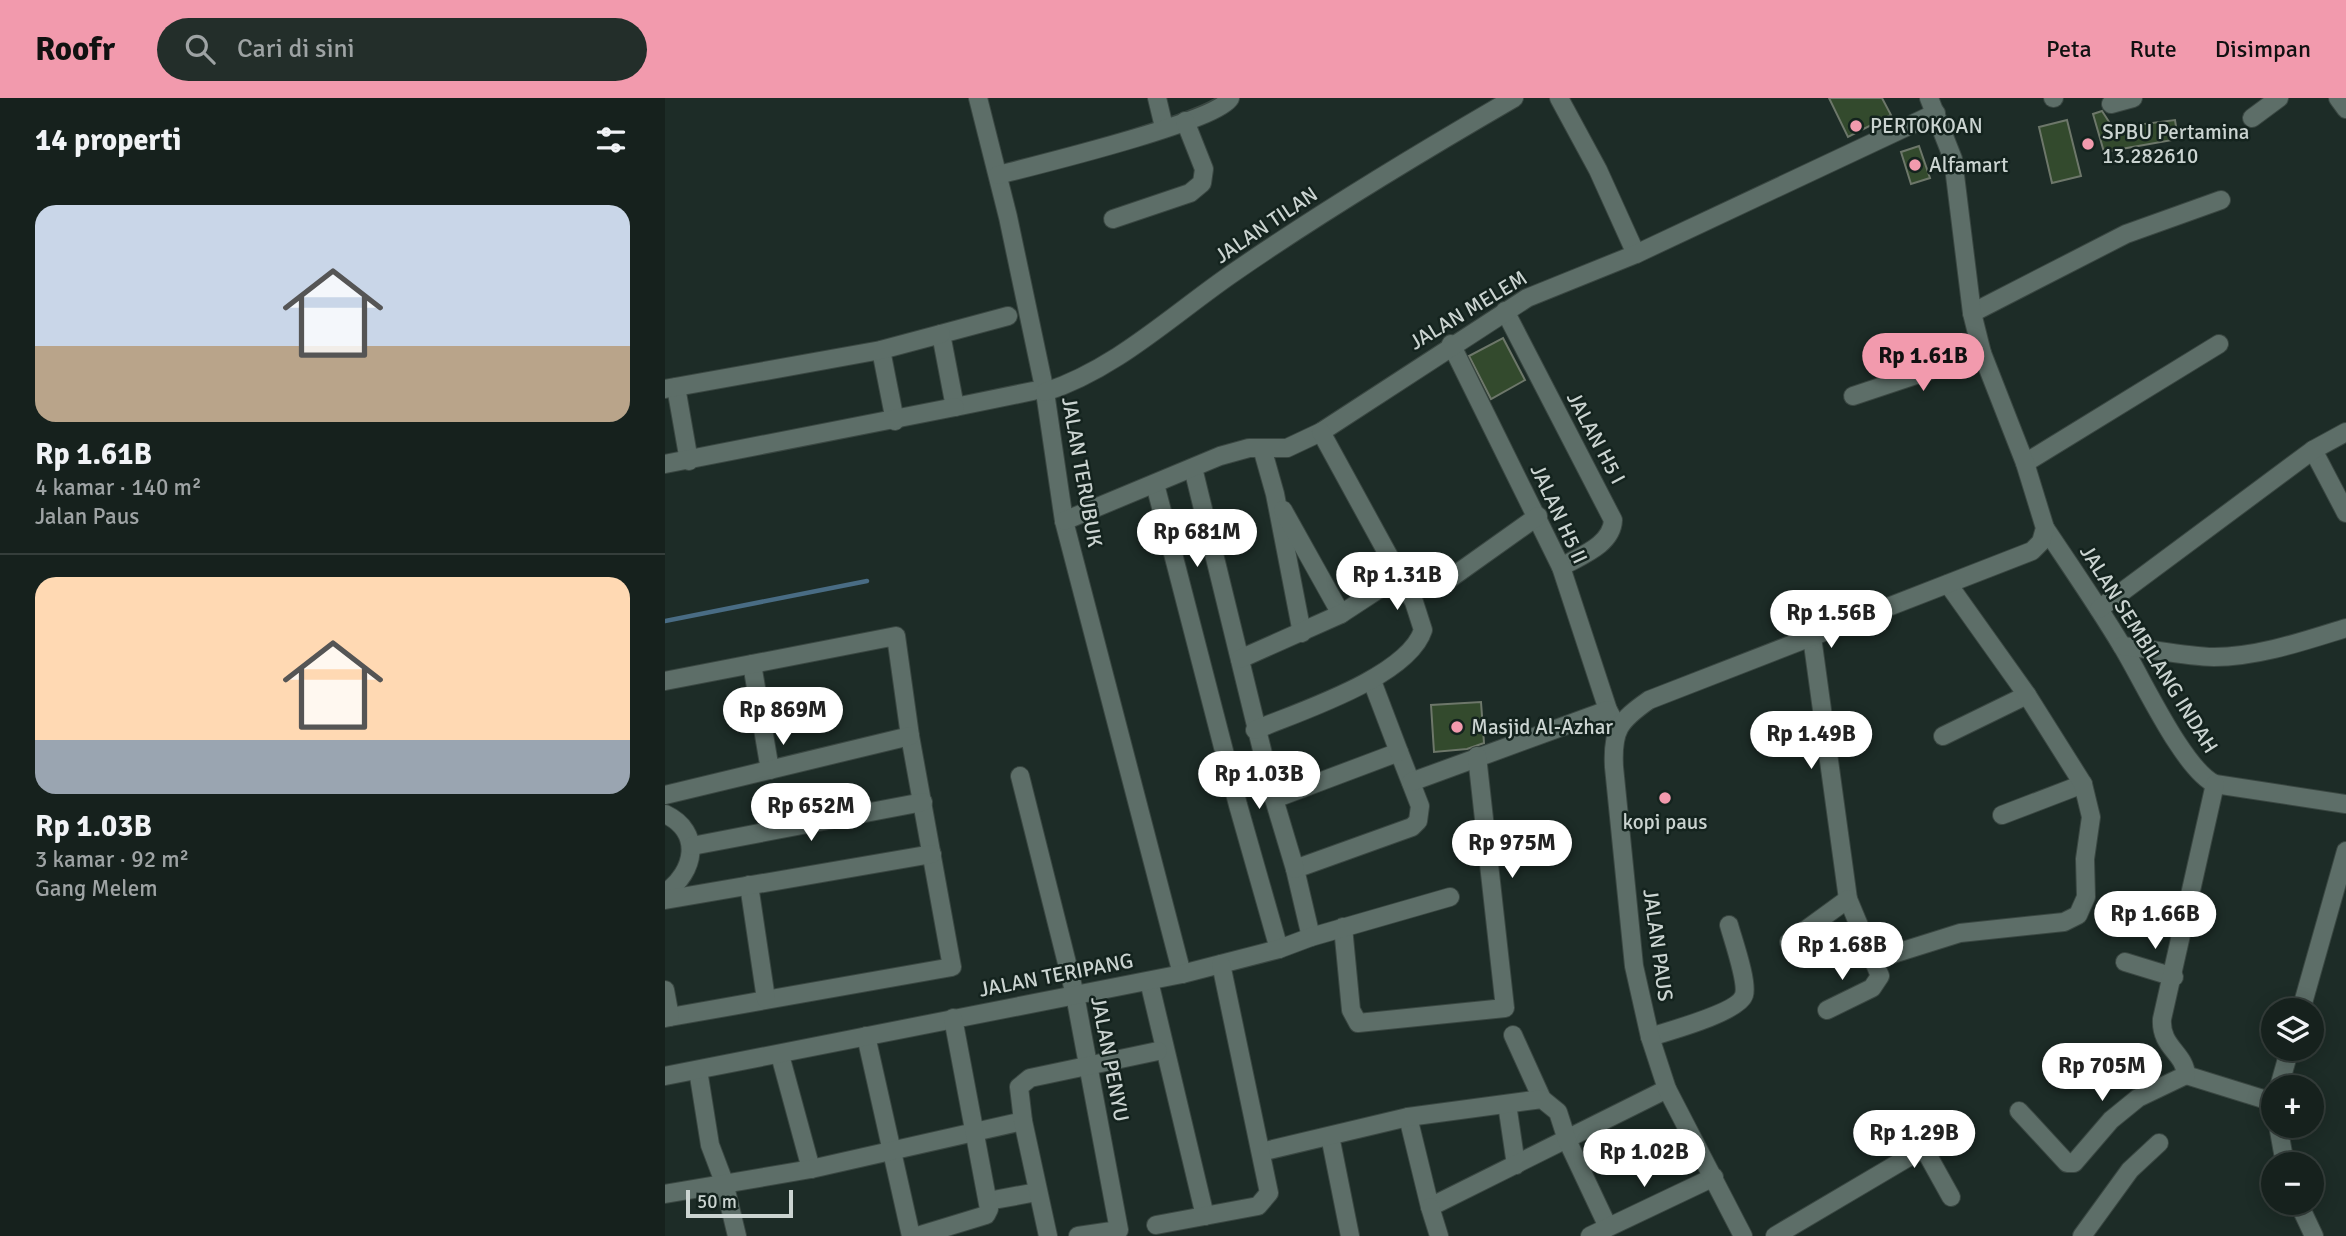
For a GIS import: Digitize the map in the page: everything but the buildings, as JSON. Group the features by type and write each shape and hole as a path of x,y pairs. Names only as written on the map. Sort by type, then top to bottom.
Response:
{"street":[{"name":"JALAN TERUBUK","path":"978,98 998,175 1063,521 1182,974"},
{"path":"1157,98 1164,127"},
{"path":"998,175 1185,121 1222,107 1230,98"},
{"name":"JALAN TILAN","path":"665,464 895,421 1071,384 1110,362 1234,273 1390,170 1514,98"},
{"path":"1559,98 1598,170 1636,254"},
{"path":"2111,104 2133,98"},
{"path":"2252,118 2280,98"},
{"path":"2338,98 2346,109"},
{"path":"1618,728 1649,700 2032,551 2041,542 2045,528 2025,463 1982,353 1972,313 1953,159 1933,106"},
{"name":"JALAN MELEM","path":"1063,521 1227,454 1262,448 1287,448 1321,432 1505,311 1545,290 1636,254 1933,106"},
{"path":"1113,219 1190,193 1202,183 1203,169 1185,121"},
{"path":"1972,313 2126,234 2221,200"},
{"name":"JALAN H5 I","path":"1505,311 1613,520 1610,534 1604,540 1561,567"},
{"path":"689,461 671,388 881,350 1008,316"},
{"path":"941,334 955,407"},
{"name":"JALAN H5 II","path":"1451,344 1561,567 1608,710 1618,728"},
{"path":"2025,463 2218,344"},
{"path":"881,350 895,421"},
{"path":"1853,396 1982,353"},
{"path":"1255,730 1372,681 1411,650 1423,630 1414,602 1321,432"},
{"path":"2099,609 2313,450 2346,432"},
{"path":"1262,448 1275,494 1302,634"},
{"path":"2313,450 2346,513"},
{"path":"1193,468 1255,730 1295,869 1311,937"},
{"path":"1156,484 1238,806 1279,949"},
{"path":"1275,494 1341,614"},
{"path":"1448,580 1538,516"},
{"name":"JALAN SEMBILANG INDAH","path":"2045,528 2099,609 2192,764 2205,779 2215,784 2346,804"},
{"path":"1240,659 1302,634 1341,614 1399,576"},
{"path":"1874,960 1960,933 2064,922 2078,915 2087,897 2085,859 2091,817 2083,784 2027,695 1948,584"},
{"path":"2122,646 2213,657 2229,656 2297,642 2346,628"},
{"path":"665,681 896,636 910,736 952,967 667,1018 665,990"},
{"path":"1812,637 1848,899 1880,976 1878,983 1827,1010"},
{"path":"752,664 770,770"},
{"path":"1295,869 1412,827 1419,821 1421,810 1372,681"},
{"path":"1943,736 2027,695"},
{"path":"1411,782 1608,710"},
{"name":"JALAN PAUS","path":"1618,728 1613,748 1614,767 1634,966 1650,1037 1667,1090 1743,1236"},
{"path":"665,795 910,736"},
{"path":"1274,799 1399,751"},
{"path":"1343,927 1351,1010 1358,1023 1505,1008 1477,756"},
{"name":"JALAN PENYU","path":"1020,776 1075,995 1119,1230 1078,1236"},
{"path":"2002,816 2083,784"},
{"path":"2186,1075 2183,1064 2166,1043 2161,1028 2215,784"},
{"path":"692,846 923,802"},
{"path":"665,814 676,820 692,846 692,860 679,883 665,893"},
{"path":"2304,998 2346,851"},
{"path":"665,900 932,853"},
{"path":"749,886 766,999"},
{"name":"JALAN TERIPANG","path":"665,1076 1182,974 1279,949 1343,927 1450,897"},
{"path":"1789,942 1848,899"},
{"path":"1650,1037 1729,1009 1742,999 1745,988 1729,925"},
{"path":"2125,962 2173,977"},
{"path":"1156,1225 1263,1203 1269,1193 1221,964"},
{"path":"1149,981 1205,1216"},
{"path":"917,1236 986,1215 988,1201 953,1018"},
{"path":"1513,1035 1542,1099 1558,1112 1567,1140 1608,1227"},
{"path":"866,1037 911,1236"},
{"path":"1048,1236 1018,1089 1024,1081 1158,1051"},
{"path":"780,1055 811,1168"},
{"path":"698,1070 710,1145 724,1182 737,1236"},
{"path":"2019,1111 2067,1163 2074,1163 2111,1121 2138,1098 2186,1075 2261,1098"},
{"path":"1430,1207 1667,1090"},
{"path":"1261,1152 1408,1117 1542,1099"},
{"path":"1507,1104 1516,1165"},
{"path":"1408,1117 1439,1236"},
{"path":"665,1194 811,1168 1023,1121"},
{"path":"1911,1125 1951,1197"},
{"path":"1330,1136 1350,1236"},
{"path":"2082,1236 2124,1178 2158,1143"},
{"path":"1775,1236 1924,1148"},
{"path":"1590,1236 1714,1177"},
{"path":"988,1201 1037,1192"},
{"path":"2304,1215 2314,1236"}],"waterway":[{"path":"665,621 867,581"}],"place":[{"name":"PERTOKOAN","path":"1856,126"},
{"name":"SPBU Pertamina 13.282610","path":"2088,144"},
{"name":"Alfamart","path":"1915,165"},
{"name":"Masjid Al-Azhar","path":"1457,727"},
{"name":"kopi paus","path":"1665,798"}]}
